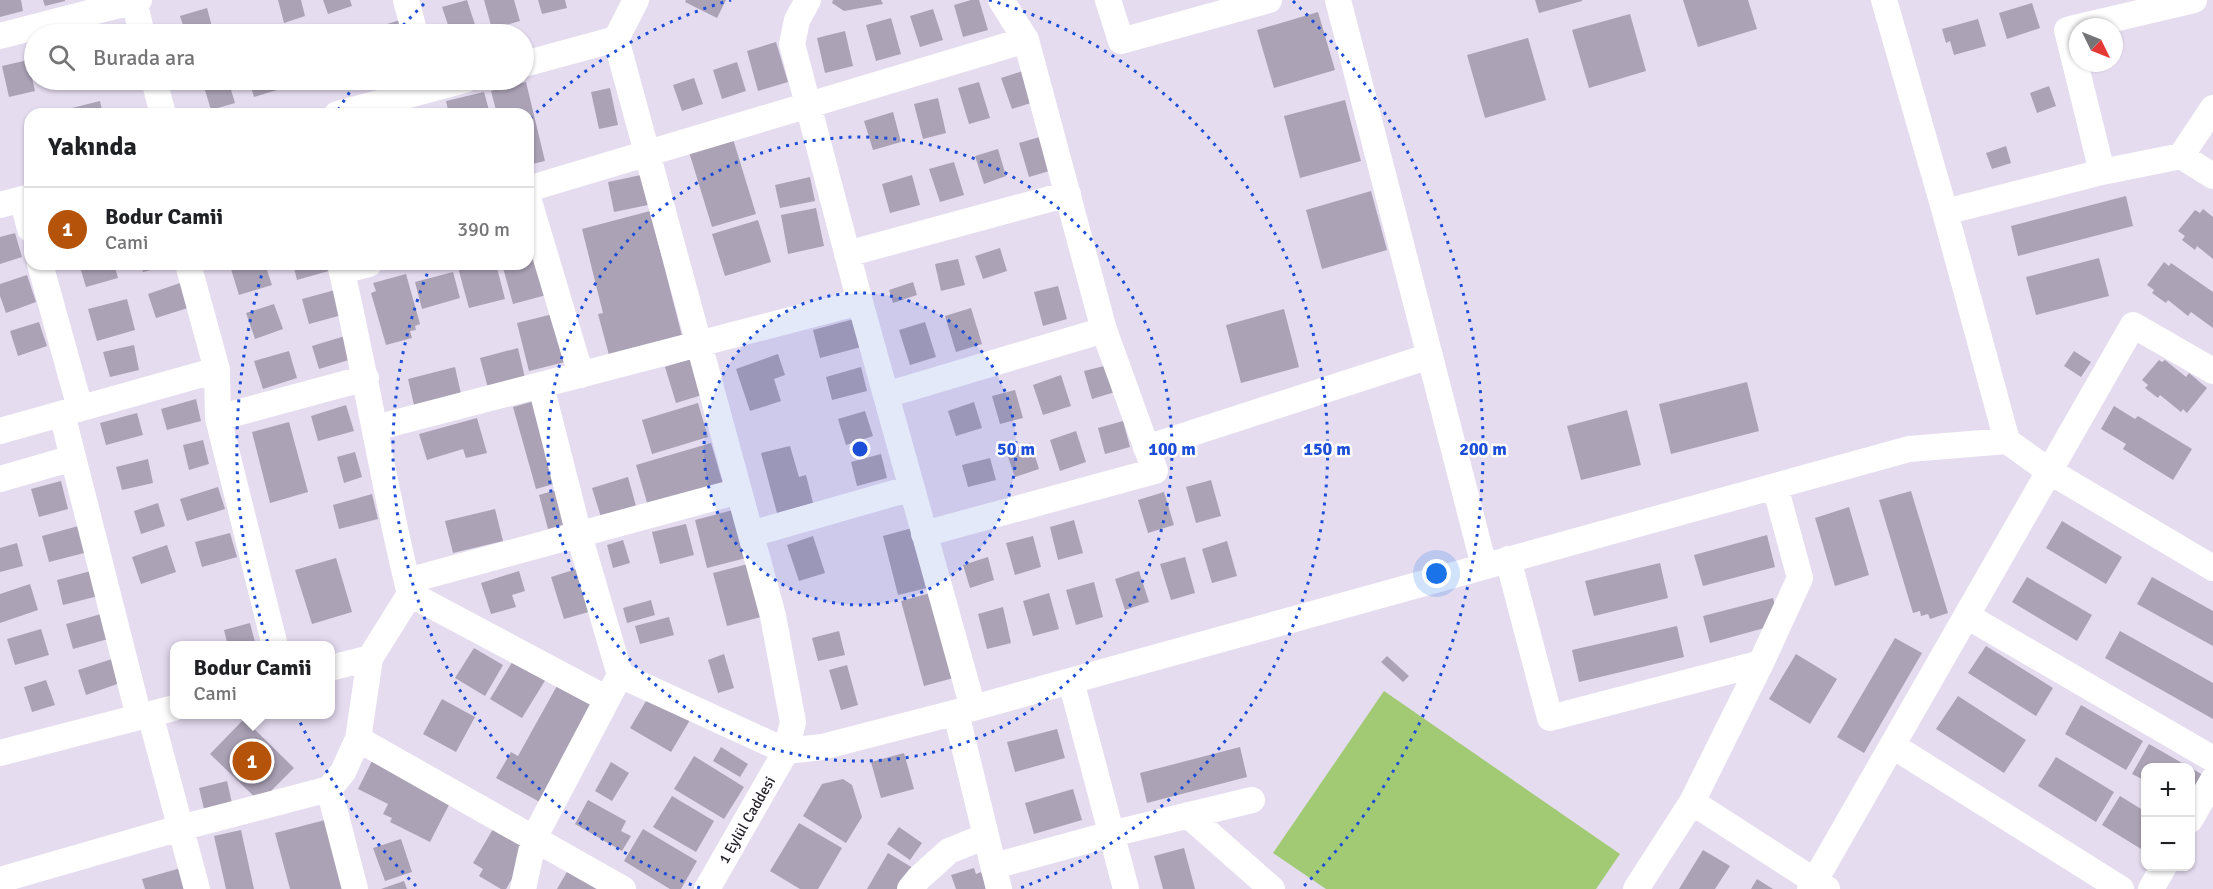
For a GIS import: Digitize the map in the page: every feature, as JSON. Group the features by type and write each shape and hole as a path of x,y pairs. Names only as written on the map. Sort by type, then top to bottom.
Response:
{"street":[{"path":"406,0 412,24"},
{"path":"534,61 616,39 636,0"},
{"path":"808,0 797,20 792,44 924,534 964,710 986,836 997,878 1111,834 1252,800"},
{"path":"924,534 1155,471 1104,330 1026,40 1001,0"},
{"path":"1108,0 1121,41 1269,0"},
{"path":"1338,0 1430,356 1496,562 1550,717 1761,663"},
{"path":"1884,0 1945,212 2007,441 2049,471 2213,568"},
{"path":"2117,18 2194,0"},
{"path":"38,24 98,5 136,1 140,24"},
{"path":"0,36 24,28"},
{"name":"1 Eylül Caddesi","path":"616,39 773,616 793,722 786,751 707,889"},
{"path":"534,187 1026,40"},
{"path":"2077,72 2102,172"},
{"path":"157,90 161,108"},
{"path":"363,108 424,94"},
{"path":"2181,156 2213,108"},
{"path":"1945,212 2102,172 2181,156 2213,176"},
{"path":"847,254 1068,194"},
{"path":"17,200 24,216"},
{"path":"534,227 581,375"},
{"path":"41,270 71,411 73,458 154,713 180,828 197,889"},
{"path":"190,270 217,370 218,418 274,641"},
{"path":"0,880 180,828 328,789 343,772 358,739 370,658 408,587 342,270"},
{"path":"375,428 860,302"},
{"path":"1692,802 1818,886 1893,746 2133,324 2213,371"},
{"path":"886,395 1104,330"},
{"path":"1146,448 1430,356"},
{"path":"0,431 217,370"},
{"path":"218,418 366,378"},
{"path":"523,889 534,838 620,675 579,535 541,386"},
{"path":"620,675 786,751 822,747 1071,681 1909,449 2007,441"},
{"path":"0,479 73,458"},
{"path":"1636,889 1692,802 1800,578 1775,486"},
{"path":"751,534 912,488"},
{"path":"408,587 579,535 739,491"},
{"path":"408,587 607,699"},
{"path":"1966,616 2213,759"},
{"path":"335,667 370,658"},
{"path":"1071,681 1126,889"},
{"path":"0,753 154,713"},
{"path":"358,739 623,889"},
{"path":"1893,746 2121,889"},
{"path":"2192,817 2213,780"},
{"path":"328,789 355,889"},
{"path":"1188,815 1272,889"},
{"path":"910,889 948,851 986,836"},
{"path":"2151,889 2162,871"}],"green space":[{"path":"1384,691 1620,854 1596,889 1326,889 1273,853"}],"building":[{"path":"0,0 21,0 23,11 0,17"},
{"path":"43,0 65,0 65,1 45,6"},
{"path":"278,0 301,0 305,16 284,23"},
{"path":"323,0 350,0 352,6 328,14"},
{"path":"467,0 475,24 448,24 442,7"},
{"path":"484,0 514,0 520,21 510,24 491,24"},
{"path":"538,0 565,0 567,8 542,14"},
{"path":"686,0 726,0 717,18 685,2"},
{"path":"833,0 881,0 883,4 844,11 832,3"},
{"path":"979,0 988,30 963,37 954,5"},
{"path":"1535,0 1582,0 1582,1 1539,13"},
{"path":"1683,0 1748,0 1757,29 1698,47"},
{"path":"2032,3 2040,28 2007,39 1999,13"},
{"path":"207,8 211,24 183,24 180,16"},
{"path":"933,9 943,40 920,47 910,16"},
{"path":"1318,12 1335,70 1274,88 1257,30"},
{"path":"1630,14 1646,71 1589,88 1572,30"},
{"path":"891,18 901,54 876,61 866,25"},
{"path":"403,19 405,24 387,24"},
{"path":"1978,19 1986,46 1954,55 1950,41 1946,43 1942,29"},
{"path":"845,31 853,66 825,73 817,38"},
{"path":"1528,38 1546,100 1485,118 1467,55"},
{"path":"776,42 788,82 758,91 747,51"},
{"path":"24,61 24,90 35,91 9,97 2,66"},
{"path":"737,62 746,91 722,99 713,70"},
{"path":"1026,70 1037,101 1012,109 1001,78"},
{"path":"694,78 703,104 682,111 673,85"},
{"path":"979,82 990,118 969,124 958,88"},
{"path":"2049,86 2056,106 2037,113 2030,93"},
{"path":"610,88 618,125 599,129 591,92"},
{"path":"205,90 231,90 235,103 210,108"},
{"path":"252,90 277,90 254,97"},
{"path":"528,90 532,108 495,108 491,91"},
{"path":"484,92 488,108 448,108 446,101"},
{"path":"938,98 946,133 923,139 914,104"},
{"path":"1345,100 1361,161 1300,178 1284,116"},
{"path":"100,101 102,108 72,108"},
{"path":"893,112 901,142 873,150 864,121"},
{"path":"534,115 545,161 534,164"},
{"path":"1043,136 1053,170 1029,177 1019,143"},
{"path":"733,139 756,214 712,227 689,152"},
{"path":"2006,146 2011,163 1992,169 1986,153"},
{"path":"998,149 1006,176 984,184 975,156"},
{"path":"954,162 964,195 940,202 929,169"},
{"path":"641,175 648,205 614,212 608,182"},
{"path":"912,175 920,205 890,213 882,184"},
{"path":"810,177 815,201 780,208 775,185"},
{"path":"1371,191 1387,250 1322,269 1306,210"},
{"path":"2126,196 2133,226 2018,256 2011,226"},
{"path":"816,208 824,246 788,254 781,215"},
{"path":"2203,209 2213,217 2213,259 2197,246 2195,250 2182,240 2185,236 2178,231 2195,210 2200,213"},
{"path":"650,211 682,336 609,355 598,314 603,313 582,229"},
{"path":"758,220 771,262 725,276 712,234"},
{"path":"15,233 22,257 0,264 0,237"},
{"path":"536,243 550,294 513,304 504,270 534,270 534,244"},
{"path":"1000,248 1007,271 983,279 975,256"},
{"path":"2099,258 2109,296 2036,315 2026,277"},
{"path":"958,259 965,285 941,291 935,264"},
{"path":"2164,262 2169,266 2171,263 2213,292 2213,328 2191,312 2188,316 2168,300 2166,303 2152,293 2154,290 2147,285"},
{"path":"81,270 116,270 118,278 86,287"},
{"path":"231,270 267,270 272,285 239,295"},
{"path":"294,270 332,270 297,280"},
{"path":"459,270 498,270 505,299 469,308"},
{"path":"453,272 460,298 422,309 415,282"},
{"path":"406,274 420,324 415,326 416,330 410,331 412,338 386,345 371,293 376,291 373,283"},
{"path":"27,275 36,302 6,313 0,296 0,284"},
{"path":"183,282 191,307 156,318 148,294"},
{"path":"913,282 917,295 893,303 889,290"},
{"path":"1058,286 1067,319 1043,326 1034,292"},
{"path":"335,290 342,315 309,324 302,299"},
{"path":"127,299 135,330 97,341 88,309"},
{"path":"274,304 283,329 255,339 246,313"},
{"path":"971,308 982,344 956,352 945,316"},
{"path":"1284,309 1299,367 1241,383 1226,325"},
{"path":"557,313 569,361 529,371 517,323"},
{"path":"854,319 861,347 820,358 813,330"},
{"path":"39,322 47,346 18,356 10,331"},
{"path":"925,322 936,357 910,365 899,330"},
{"path":"345,336 352,359 319,369 312,346"},
{"path":"134,345 139,370 110,377 103,352"},
{"path":"518,348 525,378 488,388 480,358"},
{"path":"289,351 297,378 263,389 254,361"},
{"path":"2074,351 2091,362 2081,377 2064,366"},
{"path":"778,354 785,375 774,379 781,401 750,411 736,369"},
{"path":"691,359 702,395 676,403 665,367"},
{"path":"2159,360 2162,362 2165,360 2186,377 2189,373 2207,388 2187,413 2183,409 2181,412 2160,395 2158,398 2145,388 2148,385 2142,380"},
{"path":"1108,365 1115,392 1092,399 1084,371"},
{"path":"455,367 461,394 414,405 408,379"},
{"path":"861,367 867,391 832,400 826,377"},
{"path":"1061,375 1071,406 1043,415 1033,385"},
{"path":"1747,382 1759,431 1671,454 1659,404"},
{"path":"1015,390 1023,418 1000,424 992,396"},
{"path":"196,399 201,421 167,430 161,409"},
{"path":"538,400 561,482 536,489 513,407"},
{"path":"974,402 982,428 956,436 948,411"},
{"path":"698,403 708,437 652,454 642,420"},
{"path":"346,405 354,431 318,441 311,416"},
{"path":"2114,406 2135,419 2138,416 2192,449 2173,480 2123,449 2126,444 2101,429"},
{"path":"1627,410 1641,465 1581,480 1567,426"},
{"path":"865,411 873,436 846,445 838,419"},
{"path":"137,413 143,435 106,445 100,423"},
{"path":"477,418 487,453 466,458 463,449 427,460 419,434"},
{"path":"1123,421 1130,447 1105,454 1098,428"},
{"path":"289,422 308,492 270,503 252,432"},
{"path":"1076,431 1086,462 1060,471 1050,440"},
{"path":"203,440 209,464 189,470 183,445"},
{"path":"711,443 723,484 648,506 636,465"},
{"path":"1031,443 1039,469 1015,477 1006,451"},
{"path":"790,446 799,477 806,475 813,503 777,513 761,453"},
{"path":"355,452 362,477 344,483 337,457"},
{"path":"881,454 887,478 857,486 851,462"},
{"path":"990,458 996,480 968,487 962,465"},
{"path":"148,459 153,483 122,490 116,467"},
{"path":"628,477 636,506 601,517 592,488"},
{"path":"1211,480 1221,516 1196,523 1186,487"},
{"path":"61,481 68,509 39,517 31,489"},
{"path":"218,487 225,509 187,521 180,499"},
{"path":"563,488 573,522 548,529 539,495"},
{"path":"1911,491 1948,613 1930,619 1928,614 1921,616 1920,611 1913,613 1879,500"},
{"path":"1164,492 1174,525 1148,533 1138,500"},
{"path":"372,494 378,519 339,529 333,505"},
{"path":"158,503 165,526 141,534 134,511"},
{"path":"1849,507 1869,575 1835,586 1815,518"},
{"path":"495,509 503,541 453,553 445,521"},
{"path":"733,510 746,558 707,568 695,520"},
{"path":"1074,520 1083,553 1058,560 1050,527"},
{"path":"2062,521 2122,557 2106,584 2046,548"},
{"path":"686,524 694,555 660,564 652,532"},
{"path":"82,525 88,552 49,562 42,536"},
{"path":"916,527 931,587 898,595 883,536"},
{"path":"230,533 237,557 202,567 195,542"},
{"path":"1767,535 1775,567 1703,586 1694,555"},
{"path":"813,536 825,573 799,581 787,545"},
{"path":"1033,536 1041,567 1015,575 1006,543"},
{"path":"623,540 630,563 613,568 607,545"},
{"path":"1227,541 1237,576 1212,583 1202,549"},
{"path":"17,543 23,566 0,572 0,548"},
{"path":"167,545 176,572 141,584 132,557"},
{"path":"988,557 994,580 970,588 963,565"},
{"path":"1185,557 1195,593 1171,600 1160,564"},
{"path":"336,558 352,612 312,624 295,570"},
{"path":"1660,563 1668,598 1594,616 1585,581"},
{"path":"748,564 761,617 727,626 713,573"},
{"path":"586,566 599,609 564,619 551,577"},
{"path":"91,571 98,596 63,605 57,580"},
{"path":"519,571 525,591 512,595 516,607 491,614 481,583"},
{"path":"1139,571 1149,602 1125,610 1115,579"},
{"path":"2027,577 2092,615 2077,641 2012,602"},
{"path":"2152,577 2213,611 2213,646 2137,604"},
{"path":"1094,582 1103,617 1076,625 1066,590"},
{"path":"30,584 38,610 0,623 0,594"},
{"path":"934,592 957,677 924,686 901,601"},
{"path":"1049,593 1059,629 1033,636 1023,601"},
{"path":"1773,598 1777,614 1768,627 1710,643 1703,616"},
{"path":"651,600 655,615 627,623 623,608"},
{"path":"1003,607 1011,643 987,649 978,614"},
{"path":"101,614 108,639 73,649 66,624"},
{"path":"669,617 674,635 640,644 635,626"},
{"path":"250,623 255,641 227,641 224,630"},
{"path":"1677,626 1684,657 1579,682 1572,650"},
{"path":"41,629 49,655 15,665 7,639"},
{"path":"839,631 845,655 818,661 812,638"},
{"path":"2120,631 2213,683 2213,719 2105,658"},
{"path":"1895,638 1922,653 1864,753 1837,737"},
{"path":"1986,646 2053,688 2036,716 1968,673"},
{"path":"474,648 503,665 485,696 455,678"},
{"path":"724,654 734,688 718,693 708,660"},
{"path":"1796,654 1837,679 1810,724 1769,699"},
{"path":"1387,656 1409,676 1403,682 1381,662"},
{"path":"112,659 120,683 86,695 78,670"},
{"path":"514,659 546,679 522,718 490,699"},
{"path":"847,665 858,705 841,710 829,670"},
{"path":"46,680 55,705 32,712 24,687"},
{"path":"558,684 602,709 547,806 496,778 511,752 518,756"},
{"path":"649,696 690,720 671,752 630,728"},
{"path":"1958,696 2026,740 2004,773 1936,729"},
{"path":"442,699 475,717 456,752 423,734"},
{"path":"2081,705 2143,741 2126,770 2065,734"},
{"path":"244,719 294,768 260,802 210,754"},
{"path":"1057,729 1065,758 1015,772 1007,742"},
{"path":"2149,744 2182,763 2141,763 2141,778 2132,774"},
{"path":"721,747 748,764 740,777 713,761"},
{"path":"1240,747 1247,777 1147,803 1140,773"},
{"path":"904,753 914,789 881,798 871,762"},
{"path":"694,756 744,787 724,819 674,789"},
{"path":"374,757 453,797 430,842 390,822 392,818 383,814 388,804 358,789"},
{"path":"2056,757 2114,792 2096,822 2038,786"},
{"path":"611,762 629,773 612,801 595,791"},
{"path":"2195,770 2203,775 2195,789"},
{"path":"843,779 852,785 862,817 846,843 803,816 822,784"},
{"path":"227,781 232,803 204,809 199,788"},
{"path":"1073,789 1082,820 1034,834 1025,803"},
{"path":"672,796 714,821 696,852 653,827"},
{"path":"2120,796 2141,809 2141,849 2102,825"},
{"path":"588,800 626,821 621,831 631,836 622,851 575,824"},
{"path":"329,819 343,889 290,889 275,833"},
{"path":"799,823 842,848 818,889 800,889 770,871"},
{"path":"496,824 532,845 506,889 501,889 479,876 483,869 473,863"},
{"path":"899,827 922,843 910,860 887,844"},
{"path":"643,829 697,861 681,889 670,889 624,861"},
{"path":"241,830 254,889 226,889 214,836"},
{"path":"401,839 412,872 385,881 373,848"},
{"path":"1184,848 1195,889 1163,889 1154,856"},
{"path":"1703,850 1730,866 1715,889 1679,889"},
{"path":"888,853 913,868 901,889 867,889"},
{"path":"571,865 613,889 557,889"},
{"path":"181,868 187,889 145,889 142,879"},
{"path":"974,868 976,874 981,872 987,889 956,889 951,875"},
{"path":"1757,879 1773,889 1751,889"},
{"path":"404,881 407,889 381,889"}],"place":[{"name":"Bodur Camii","path":"252,761"}]}
